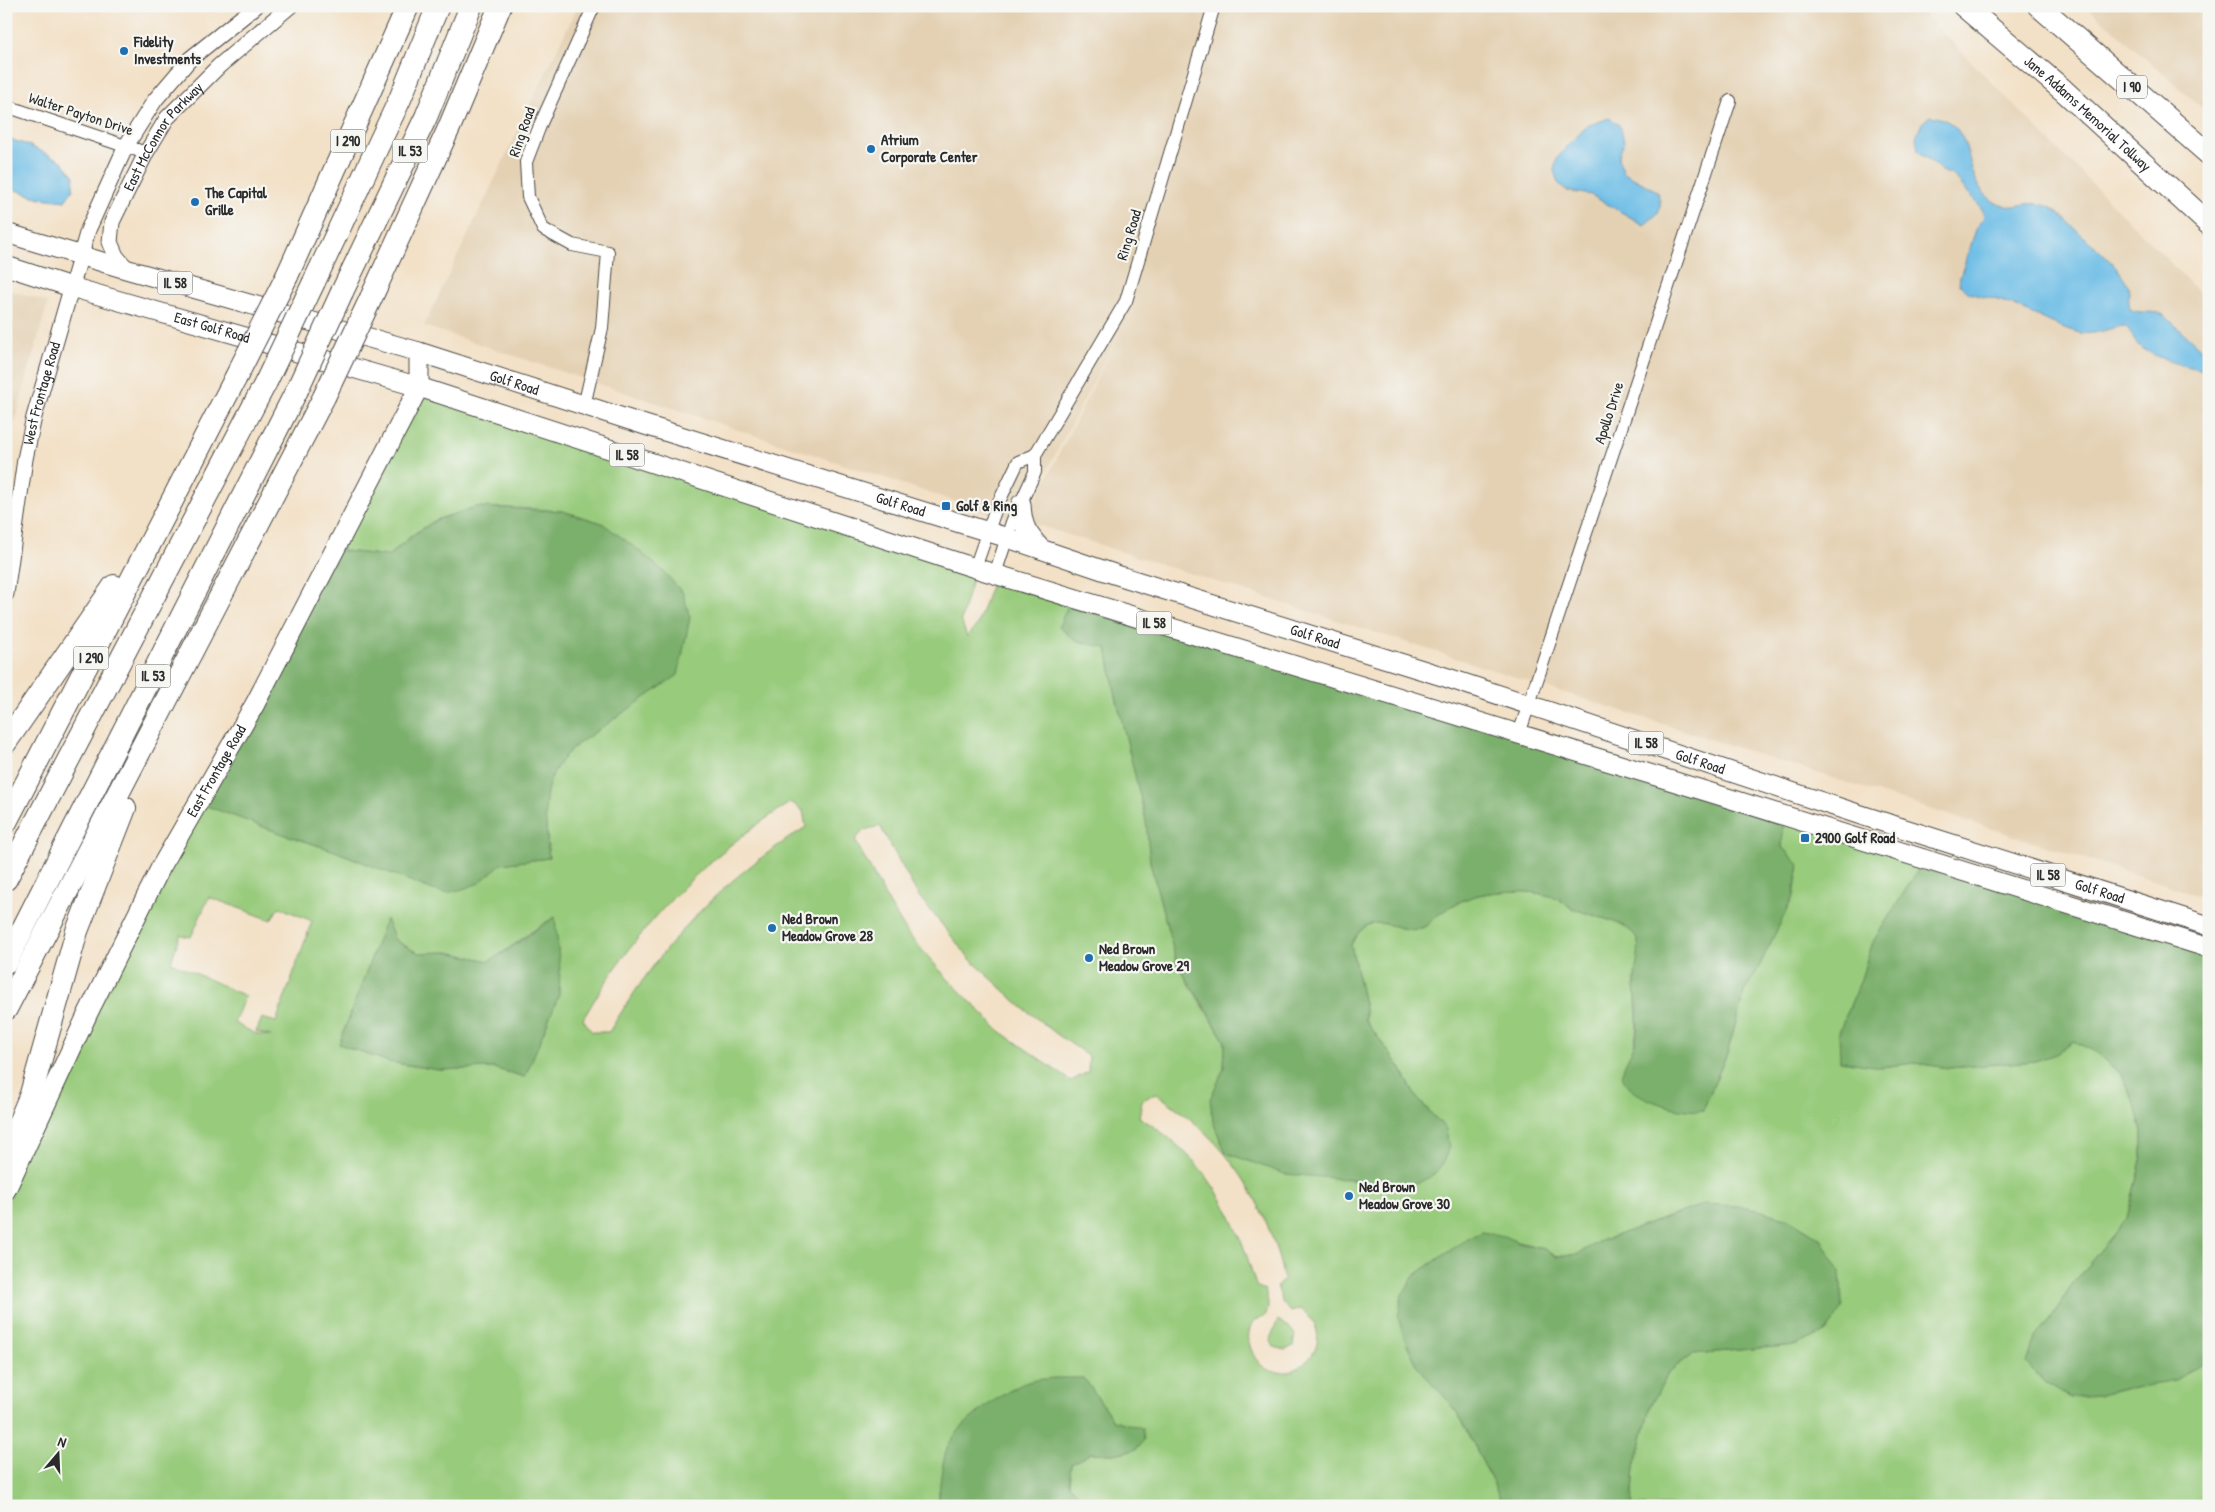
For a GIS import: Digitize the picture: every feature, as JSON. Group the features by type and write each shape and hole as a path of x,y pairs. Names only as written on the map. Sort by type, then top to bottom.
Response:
{"highway":[{"name":"I 290","path":"6,822 287,276 408,6"},
{"name":"IL 53","path":"6,879 266,382 400,99 438,6"},
{"name":"IL 53","path":"6,962 297,390 426,117 471,6"},
{"path":"6,1009 324,397 450,128 500,6"},
{"path":"488,36 506,6"},
{"name":"Jane Addams Memorial Tollway","path":"1964,6 2063,90 2209,224"},
{"name":"I 90","path":"2039,6 2209,154"},
{"path":"6,742 175,494"},
{"path":"6,1154 31,1094 77,931 169,698"}],"main road":[{"name":"IL 58","path":"6,233 419,352"},
{"name":"East Golf Road","path":"6,266 71,287 419,387"},
{"name":"Golf Road","path":"419,352 1529,705 1870,818 2209,926"},
{"name":"East Frontage Road","path":"6,1190 88,1013 162,866 255,704 419,387 419,352"},
{"name":"Golf Road","path":"419,387 975,568 2209,948"},
{"path":"1021,504 1022,520 1026,530 1041,550"}],"street":[{"name":"East McConnor Parkway","path":"81,256 88,230 126,146 155,100 190,59 256,6"},
{"name":"East McConnor Parkway","path":"129,270 116,256 110,242 112,222 146,153 167,118 195,88 290,6"},
{"name":"Ring Road","path":"584,406 602,328 608,252 572,245 543,229 528,197 526,162 541,123 594,6"},
{"name":"Ring Road","path":"995,574 1012,522 1035,472 1035,456 1126,301 1214,6"},
{"name":"Apollo Drive","path":"1519,734 1730,102"},
{"name":"Walter Payton Drive","path":"6,106 146,153"},
{"name":"West Frontage Road","path":"6,594 25,458 45,375 81,256"},
{"name":"Ring Road","path":"975,568 987,532 1018,462 1035,456"}],"shaded area":[{"path":"578,6 1916,6 2209,302 2209,900 2162,883 1025,521 987,512 424,326","holes":["1128,317 1026,519 1027,508"]},
{"path":"2086,6 2209,6 2209,114"},
{"path":"6,289 48,302 8,446 6,445"}],"green space":[{"path":"419,387 975,568 961,620 967,637 977,625 995,574 1071,598 1074,640 1107,647 1115,692 1147,824 1150,862 1177,964 1225,1042 1224,1068 1219,1081 1213,1122 1226,1153 1379,1186 1418,1183 1446,1129 1417,1098 1399,1066 1365,1020 1365,1009 1351,945 1359,932 1368,925 1377,923 1405,929 1424,927 1445,910 1467,899 1487,893 1515,891 1554,897 1574,909 1625,927 1635,935 1639,946 1635,974 1637,1026 1631,1054 1662,1104 1703,1110 1728,1051 1745,989 1755,974 1794,895 1799,865 1782,847 1784,815 1925,859 1873,942 1860,982 1839,1032 1881,1067 1915,1063 1949,1068 2035,1061 2056,1054 2073,1041 2098,1053 2121,1075 2134,1102 2142,1131 2142,1156 2127,1218 2070,1287 2055,1313 2035,1338 2101,1396 2135,1387 2209,1360 2209,1506 1632,1506 1635,1467 1650,1406 1670,1371 1693,1354 1797,1345 1821,1239 1789,1219 1748,1207 1705,1204 1598,1242 1578,1254 1557,1257 1542,1248 1482,1232 1462,1242 1414,1276 1402,1295 1437,1387 1452,1405 1468,1431 1504,1506 1090,1506 1069,1484 1071,1464 1091,1453 1113,1454 1135,1450 1144,1440 1113,1420 1084,1378 939,1490 939,1506 6,1506 6,1191 199,803 335,851 433,890 501,864 549,858 545,818 546,797 550,777 558,764 571,750 607,721 678,675 663,571 602,523 562,511 476,507 436,520 412,535 388,556 337,550","holes":["791,802 803,811 806,827 774,848 719,893 694,917 650,970 609,1032 592,1032 583,1019 625,955 649,925 700,871 759,824","880,826 918,895 969,958 1022,1007 1089,1056 1088,1072 1071,1081 1000,1031 946,977 908,934 886,898 855,840 864,830","209,897 271,920 279,907 312,921 276,1022 262,1018 256,1032 271,1036 258,1035 234,1023 245,996 171,962 180,935 191,937","555,917 525,1077 493,1068 439,1070 389,1062 339,1044 386,920 395,940 418,953 448,952 489,961","1155,1093 1202,1130 1239,1173 1267,1223 1284,1280 1277,1286 1283,1304 1291,1312 1301,1309 1314,1324 1318,1340 1313,1354 1303,1365 1289,1371 1274,1372 1261,1365 1251,1349 1249,1334 1250,1326 1254,1320 1260,1319 1268,1310 1265,1290 1256,1286 1248,1259 1228,1211 1201,1169 1163,1133 1139,1117 1142,1101"]},
{"path":"476,507 562,511 602,523 663,571 683,593 690,618 678,675 575,746 554,771 549,784 545,811 549,858 501,864 479,883 446,893 433,890 335,851 199,803 337,550 388,556 436,520"},
{"path":"1071,598 1784,815 1782,847 1799,865 1794,895 1755,975 1745,989 1728,1051 1703,1110 1684,1110 1658,1103 1627,1086 1623,1078 1623,1069 1634,1047 1638,1027 1635,979 1638,942 1635,935 1621,925 1574,909 1554,897 1515,891 1496,892 1461,901 1440,913 1424,927 1405,929 1377,923 1368,925 1359,932 1351,945 1365,1009 1365,1020 1399,1066 1417,1098 1446,1129 1449,1147 1443,1163 1434,1175 1418,1183 1379,1186 1356,1180 1285,1174 1226,1153 1213,1122 1210,1099 1224,1068 1225,1042 1177,964 1150,862 1146,821 1115,692 1107,648 1074,640 1059,626"},
{"path":"1925,859 2209,948 2209,1360 2175,1380 2135,1387 2101,1396 2070,1398 2045,1383 2027,1363 2035,1338 2055,1313 2070,1287 2127,1218 2142,1156 2142,1131 2134,1102 2121,1075 2098,1053 2073,1041 2056,1054 2035,1061 1949,1068 1915,1063 1881,1067 1840,1061 1839,1032 1860,982 1873,942"},
{"path":"555,917 560,969 559,995 525,1077 493,1068 439,1070 389,1062 339,1044 386,919 395,940 418,953 448,952 489,961"},
{"path":"1705,1204 1748,1207 1789,1219 1821,1239 1840,1272 1843,1308 1827,1331 1797,1345 1693,1354 1670,1371 1650,1406 1635,1467 1632,1506 1504,1506 1463,1422 1452,1405 1419,1369 1404,1338 1398,1317 1402,1295 1414,1276 1462,1242 1482,1232 1504,1236 1519,1243 1542,1248 1557,1257 1578,1254 1598,1242"},
{"path":"1278,1320 1289,1327 1295,1335 1293,1346 1286,1350 1274,1347 1270,1339"},
{"path":"1084,1378 1113,1420 1142,1428 1144,1440 1135,1450 1113,1454 1091,1453 1071,1464 1069,1484 1090,1506 939,1506 939,1492 945,1456 951,1440 959,1430 994,1400 1018,1386 1034,1380"}],"water":[{"path":"1931,116 1946,121 1956,128 1963,138 1979,187 1988,197 2002,205 2038,204 2048,206 2056,211 2121,274 2128,285 2131,310 2164,315 2209,356 2209,371 2181,365 2154,355 2138,345 2125,326 2086,334 2080,333 2013,305 1975,295 1965,290 1960,284 1960,277 1977,227 1984,217 1982,209 1954,176 1942,171 1918,151 1916,137 1922,123"},
{"path":"1609,118 1621,128 1624,142 1618,158 1624,173 1657,191 1660,203 1659,211 1644,225 1591,195 1567,191 1558,183 1554,170 1557,158 1587,126"},
{"path":"6,138 28,145 62,161 74,176 73,190 65,201 40,198 6,187"}],"place":[{"name":"Fidelity Investments","path":"124,51"},
{"name":"Atrium Corporate Center","path":"871,149"},
{"name":"The Capital Grille","path":"195,202"},
{"name":"Golf & Ring","path":"946,506"},
{"name":"2900 Golf Road","path":"1805,838"},
{"name":"Ned Brown Meadow Grove 28","path":"772,928"},
{"name":"Ned Brown Meadow Grove 29","path":"1089,958"},
{"name":"Ned Brown Meadow Grove 30","path":"1349,1196"}]}
